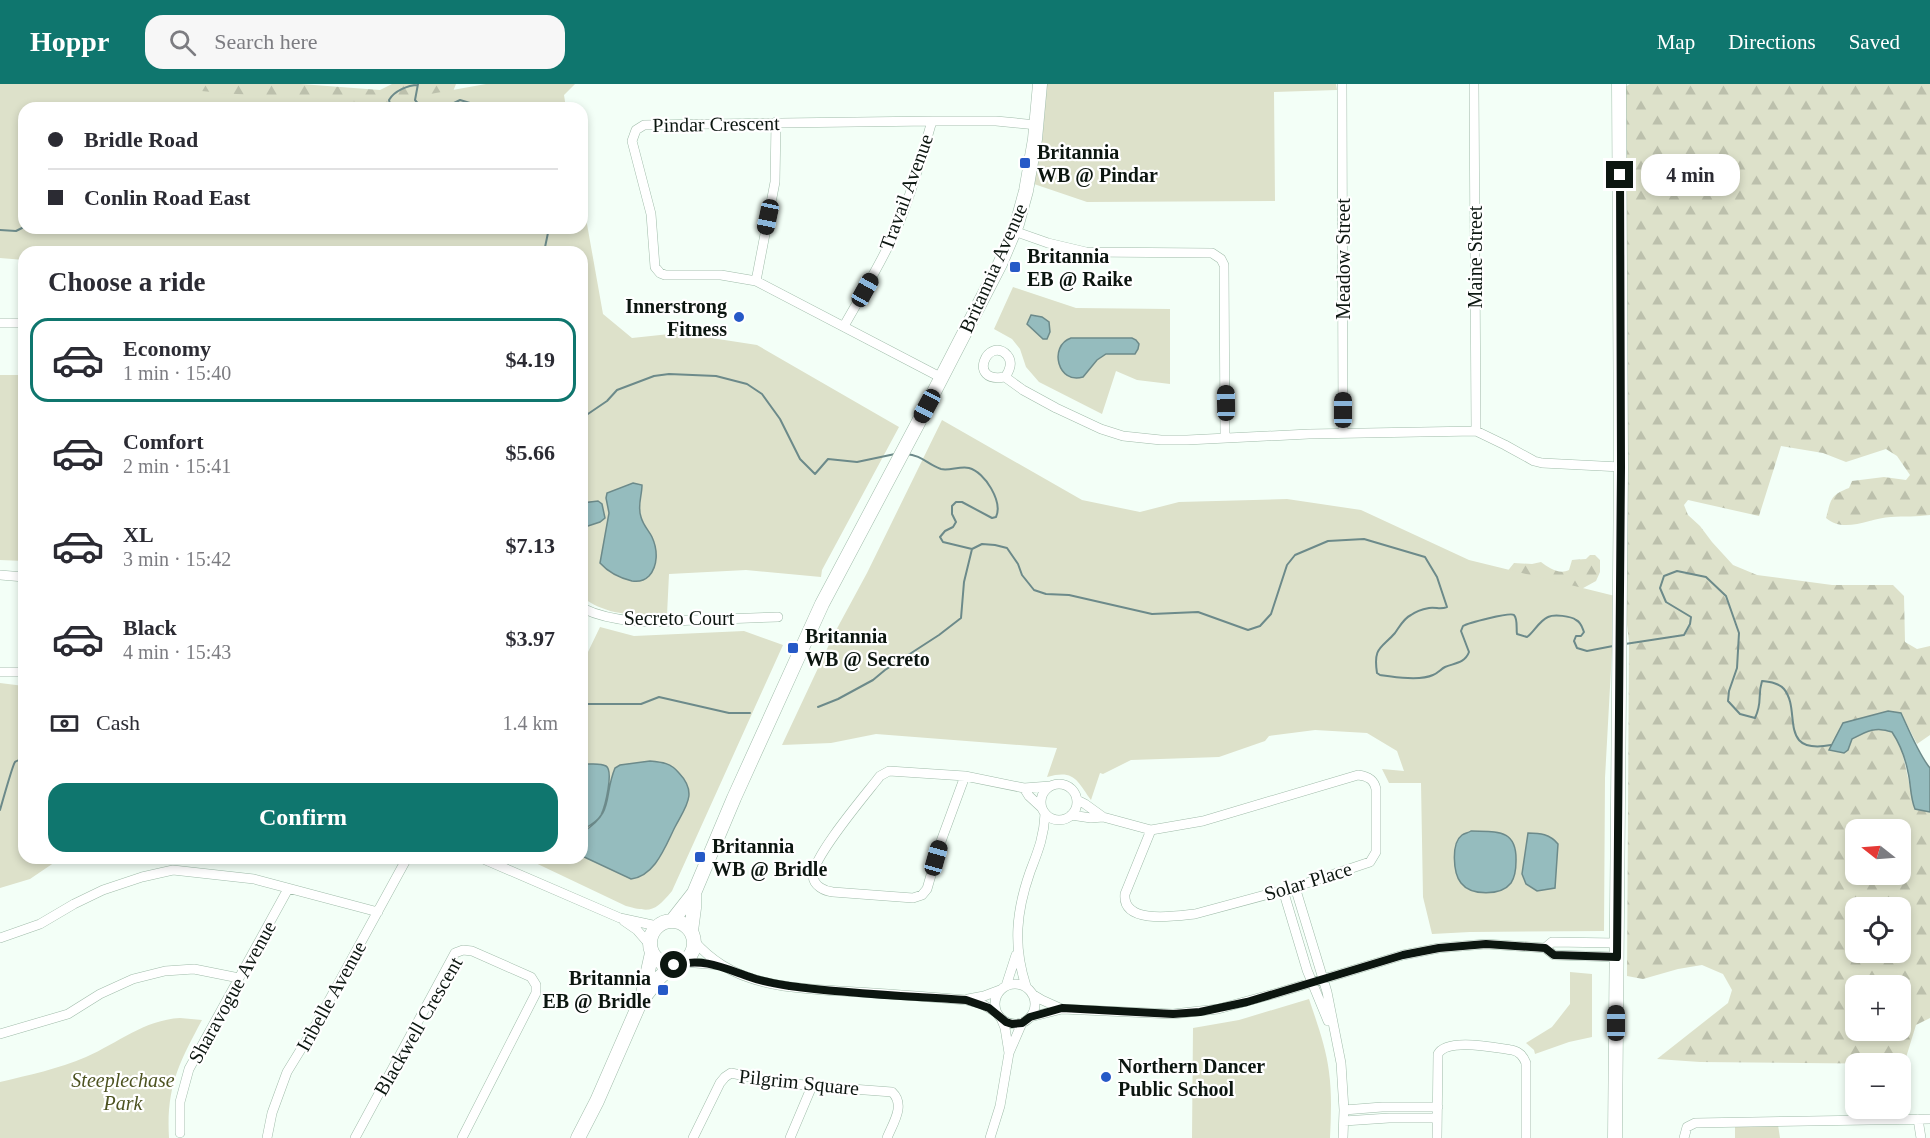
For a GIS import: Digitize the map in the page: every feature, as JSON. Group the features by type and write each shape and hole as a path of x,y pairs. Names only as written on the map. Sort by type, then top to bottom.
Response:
{"street":[{"name":"Britannia Avenue","path":"694,893 809,631 942,378 1014,231 1026,191 1037,125 1040,84"},
{"name":"Meadow Street","path":"1342,84 1344,433"},
{"name":"Maine Street","path":"1474,84 1476,431"},
{"path":"1615,1138 1621,467 1619,84"},
{"name":"Travail Avenue","path":"844,326 885,253 899,222 917,173 932,121"},
{"name":"Pindar Crescent","path":"942,378 756,281 722,275 665,275 657,270 654,260 651,214 632,141 636,130 644,125 776,122 996,121 1037,125"},
{"path":"756,281 775,182 776,122"},
{"path":"1014,231 1048,243 1086,252 1212,253 1218,255 1224,265 1225,437"},
{"path":"0,324 18,323"},
{"path":"1005,377 1056,408 1101,429 1123,436 1161,440 1476,431 1542,463 1621,467"},
{"path":"0,575 18,576"},
{"name":"Secreto Court","path":"588,611 597,615 628,621 778,617"},
{"path":"0,672 18,672"},
{"path":"965,776 940,844 927,888 922,895 913,898 833,892 826,891 815,883 813,874 825,848 882,774 895,770 965,776 1024,788 1066,785 1074,792 1077,800 1076,808 1043,839"},
{"name":"Solar Place","path":"1077,800 1103,816 1151,830 1203,821 1358,775 1371,779 1376,789 1376,852 1370,862 1294,887 1195,914 1144,915 1131,911 1127,907 1124,901 1125,894 1151,830"},
{"path":"990,1138 1000,1106 1009,1053 1035,1004 1017,949 1017,929 1029,875 1043,839 1042,794 1050,786"},
{"path":"1024,788 1043,811 1055,820 1068,817"},
{"name":"Solar Place","path":"1068,817 1103,816"},
{"name":"Iribelle Avenue","path":"267,1138 272,1113 287,1072 314,1028 404,864"},
{"path":"494,864 620,918 657,926 672,921 682,923 702,950 723,966 751,977 790,986 966,1000 982,1004 1012,1024 1062,1008"},
{"path":"0,938 40,924 103,890 172,870 254,879 378,912"},
{"path":"1294,887 1327,992 1341,1063 1343,1138"},
{"name":"Sharavogue Avenue","path":"180,1136 180,1102 189,1069 288,889"},
{"path":"1283,890 1312,983 1333,1031"},
{"path":"672,921 694,893"},
{"path":"642,998 660,977 691,953 694,893"},
{"path":"620,918 637,930 659,961 723,966"},
{"path":"578,1138 597,1101 642,998 651,949 651,934 657,926"},
{"path":"966,1000 1018,984 1042,1000 1062,1008 1148,1014 1200,1012 1247,1002 1403,955 1439,948 1486,944 1545,948 1552,942 1617,950"},
{"path":"1009,1053 1005,1028 995,1001 1003,988 1017,949"},
{"name":"Blackwell Crescent","path":"356,1138 455,953 463,950 472,951 531,977 536,985 536,993 462,1138"},
{"path":"0,1034 68,1014 100,994 134,979 165,970 194,969 239,978"},
{"path":"1437,1138 1438,1060 1441,1049 1455,1044 1517,1051 1523,1057 1526,1063 1526,1138"},
{"name":"Pilgrim Square","path":"693,1138 720,1083 724,1077 731,1074 812,1086 892,1092 899,1103 899,1109 887,1138"},
{"path":"790,1138 812,1086"},
{"path":"1344,1110 1438,1107"},
{"path":"1344,1121 1437,1118"},
{"path":"1918,1119 1921,1138"},
{"path":"1684,1138 1687,1127 1695,1123 1930,1119"}],"green space":[{"path":"0,84 301,84 380,90 392,84 456,84 452,94 438,102 320,102"},
{"path":"0,84 179,84 192,90 221,93 364,102 18,102 18,234 588,234 588,230 603,314 632,338 679,333 757,345 899,427 822,570 821,577 746,570 669,574 667,615 623,614 602,608 588,601 588,246 18,246 18,260 0,258"},
{"path":"486,84 575,84 564,95 565,102 386,102"},
{"path":"1047,84 1336,84 1337,90 1274,92 1275,201 1087,202 1034,184 1042,141"},
{"path":"1630,84 1930,84 1930,515 1891,517 1849,525 1833,523 1826,518 1832,499 1849,488 1852,481 1884,477 1906,480 1910,475 1897,456 1886,449 1846,462 1823,453 1781,446 1759,516 1688,500 1684,505 1688,515 1733,565 1757,575 1832,585 1893,585 1904,596 1905,642 1917,649 1930,646 1930,735 1917,744 1901,713 1843,723 1829,750 1844,753 1848,750 1852,739 1872,730 1882,729 1893,732 1901,747 1915,809 1930,812 1930,1018 1916,1025 1907,1053 1845,1053 1845,1063 1700,1062 1657,1059 1728,1003 1732,990 1723,974 1702,965 1643,979 1627,976 1629,642 1622,581 1620,90"},
{"path":"1013,287 1076,308 1170,309 1170,384 1137,380 1116,371 1102,414 1039,382 1026,367 1020,349 1012,339 994,329"},
{"path":"0,375 18,375 18,561 0,560"},
{"path":"942,420 1082,500 1140,512 1179,502 1287,499 1361,510 1469,560 1615,596 1605,778 1604,931 1432,934 1423,897 1421,783 1389,783 1382,769 1404,771 1397,751 1367,733 1315,730 1269,736 1265,741 1219,757 1131,760 1103,774 1100,773 1091,800 1074,778 1064,775 1047,777 1057,748 876,734 831,743 782,745 834,634 867,573"},
{"path":"1590,555 1595,555 1600,560 1600,572 1596,581 1576,592 1502,578 1514,563 1541,562 1562,572 1569,570 1572,560 1586,559"},
{"path":"600,627 634,636 744,631 783,645 672,891 652,909 626,906 538,864 588,864 588,652"},
{"path":"0,683 18,685 18,864 52,864 30,879 0,888"},
{"path":"1570,972 1592,974 1592,1037 1535,1054 1526,1043 1552,1027 1570,1004"},
{"path":"1309,999 1328,1063 1331,1097 1330,1138 1192,1138 1193,1028 1239,1020"},
{"name":"Steeplechase Park","path":"180,1018 202,1020 181,1063 172,1090 169,1138 0,1138 0,1082 75,1061 155,1023"},
{"path":"1735,1125 1778,1125 1780,1138 1735,1138"}],"water":[{"path":"1031,315 1042,317 1049,322 1050,332 1047,339 1043,339 1027,324"},
{"path":"1071,338 1132,338 1139,344 1135,354 1106,354 1097,360 1083,377 1074,378 1062,370 1058,356 1064,342"},
{"path":"633,483 642,485 640,513 652,537 656,552 652,572 641,581 628,580 614,574 600,563 609,513 607,493"},
{"path":"598,501 602,504 605,518 588,526 588,502"},
{"path":"1888,711 1901,713 1930,768 1930,812 1915,809 1905,761 1892,732 1881,729 1872,730 1852,739 1848,750 1844,753 1829,750 1843,723"},
{"path":"650,761 666,764 673,767 685,780 689,793 688,800 653,867 639,877 631,879 588,859 588,828 604,811 615,768 620,765"},
{"path":"588,764 606,766 609,775 603,811 588,827"},
{"path":"1471,831 1503,834 1513,843 1515,869 1511,883 1506,887 1486,893 1472,890 1461,883 1456,872 1454,858 1456,844 1462,835"},
{"path":"1528,833 1544,835 1552,838 1558,844 1555,888 1537,891 1526,884 1522,874"}],"waterway":[{"path":"417,102 415,100 418,84"},
{"path":"390,102 398,91 418,85"},
{"path":"456,102 460,100 467,102"},
{"path":"0,230 18,230"},
{"path":"545,246 548,234"},
{"path":"588,414 607,401 617,390 654,376 669,374 716,376 747,384 762,394 780,419 800,459 815,474 828,459 857,462 895,454"},
{"path":"906,454 916,456 941,469 969,468 981,475 995,496 998,511 996,517 992,518 962,502 956,502 952,506 952,514 956,522 940,537 943,542 972,549 982,544 1007,548 1018,564 1022,575 1034,590 1046,594 1069,595 1152,614 1198,612 1248,630 1260,626 1271,614 1287,565 1295,555 1328,541 1364,539 1425,557 1437,577 1447,607 1425,609 1404,620 1377,653 1377,673 1380,675 1414,678 1435,674 1445,667 1462,661 1467,656 1469,652 1461,631 1463,626 1511,614 1515,617 1517,634 1527,637 1542,621 1551,616 1570,617 1579,622 1584,632 1581,636 1576,636 1574,641 1577,648 1587,651 1613,646"},
{"path":"818,707 873,680 961,618 964,582 972,549"},
{"path":"1625,644 1684,635 1691,617 1666,602 1660,588 1664,576 1677,571 1706,577 1726,596 1739,633 1737,668 1728,701 1740,714 1755,718 1759,707 1762,681 1777,684 1784,689 1789,698 1794,729 1803,744 1831,745"},
{"path":"588,704 641,704 659,697 729,713 750,713"},
{"path":"0,810 14,764 18,761"}],"place":[{"name":"Britannia WB @ Pindar","path":"1025,163"},
{"name":"Britannia EB @ Raike","path":"1015,267"},
{"name":"Innerstrong Fitness","path":"739,317"},
{"name":"Britannia WB @ Secreto","path":"793,648"},
{"name":"Britannia WB @ Bridle","path":"700,857"},
{"name":"Britannia EB @ Bridle","path":"663,990"},
{"name":"Northern Dancer Public School","path":"1106,1077"}],"route":[{"path":"674,965 694,962 723,966 770,983 790,986 966,1000 982,1004 1012,1024 1022,1023 1030,1017 1062,1008 1148,1014 1218,1009 1403,955 1439,948 1486,944 1545,948 1554,955 1617,957 1621,467 1620,175"}]}
